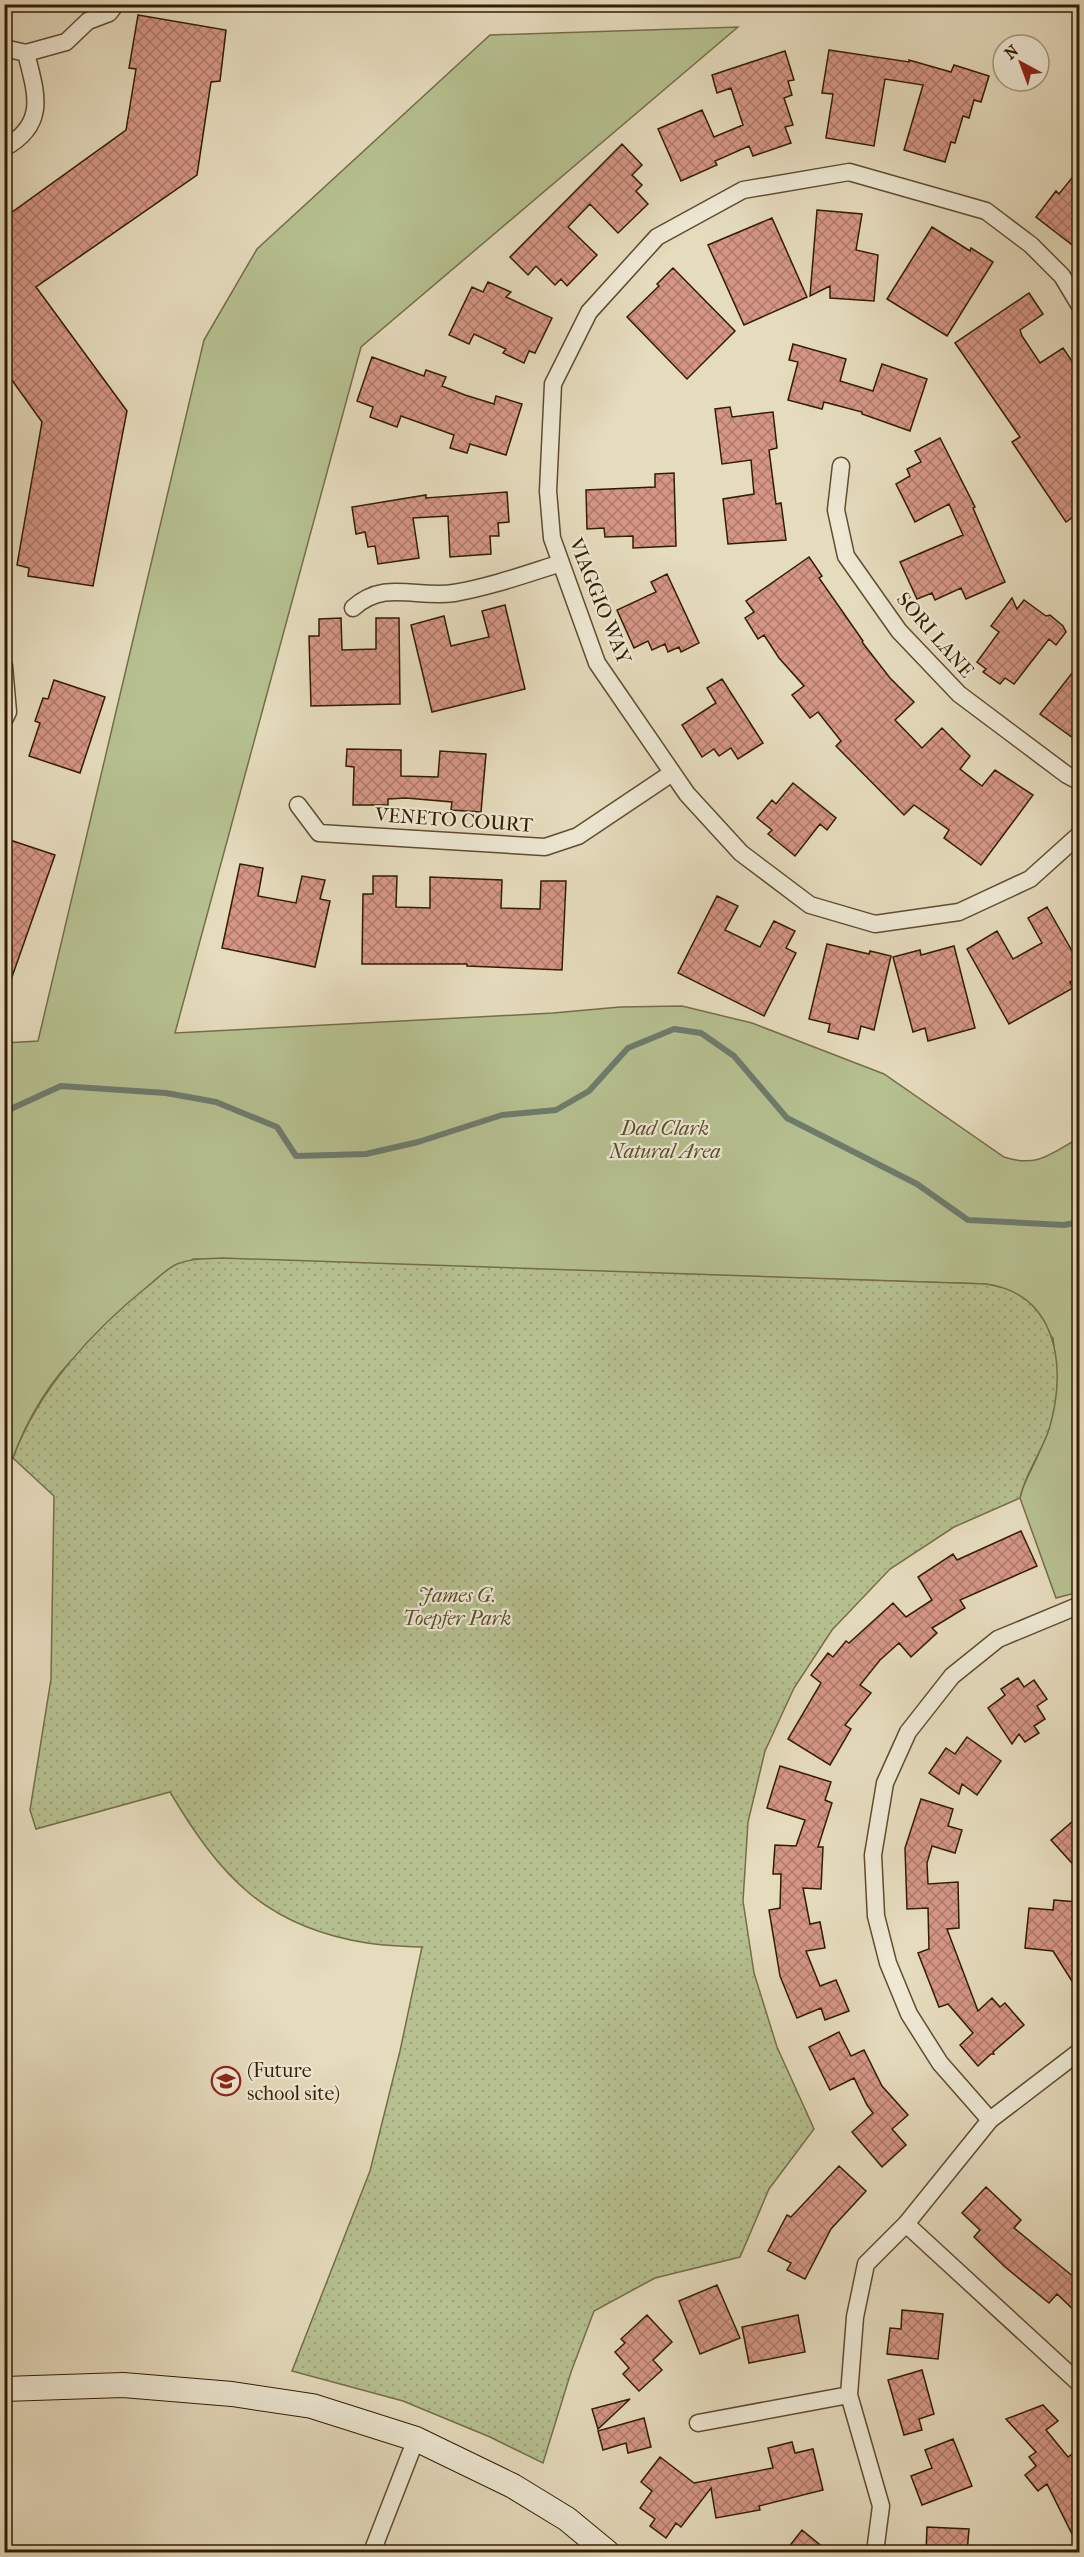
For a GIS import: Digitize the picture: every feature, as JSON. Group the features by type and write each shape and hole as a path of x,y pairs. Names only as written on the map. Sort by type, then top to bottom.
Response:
{"street":[{"path":"4,48 26,53 66,42 89,13 109,14 116,4"},
{"path":"4,148 19,140 33,121 37,105 26,53"},
{"name":"VIAGGIO WAY","path":"1080,306 1062,276 1031,245 986,211 849,172 743,190 657,237 589,312 553,384 548,490 552,538 597,663 687,794 741,853 810,905 875,924 959,912 1030,879 1080,834"},
{"name":"SORI LANE","path":"841,466 836,510 846,556 899,631 959,694 1067,775 1080,782"},
{"path":"353,608 363,599 380,593 404,590 451,594 561,563"},
{"path":"4,666 8,712 4,720"},
{"name":"VENETO COURT","path":"298,805 319,833 545,847 578,836 672,773"},
{"path":"990,2120 940,2063 909,2014 888,1963 876,1916 873,1855 885,1783 908,1732 952,1676 998,1639 1080,1605"},
{"path":"875,2553 881,2506 849,2395 855,2317 866,2264 906,2224 990,2120 1080,2051"},
{"path":"906,2224 1080,2384"},
{"path":"4,2389 123,2385 232,2394 312,2406 416,2439 513,2486 567,2519 607,2553"},
{"path":"698,2423 849,2395"},
{"path":"372,2553 416,2439"}],"green space":[{"name":"Dad Clark Natural Area","path":"738,27 361,347 175,1033 553,1013 620,1007 682,1006 752,1023 884,1074 1004,1157 1026,1161 1043,1158 1079,1138 1079,1592 1056,1598 1020,1498 1044,1440 1052,1412 1056,1370 1053,1338 986,1284 193,1259 109,1326 60,1373 41,1400 25,1429 13,1458 5,1452 5,1043 38,1041 204,340 257,249 490,35"},
{"name":"James G. Toepfer Park","path":"222,1258 986,1284 1010,1291 1028,1302 1042,1318 1051,1336 1056,1357 1055,1403 1047,1435 1020,1498 954,1527 890,1569 832,1630 794,1688 765,1751 748,1822 743,1901 754,1973 777,2047 814,2129 769,2189 740,2257 655,2278 594,2311 571,2372 543,2463 490,2437 403,2401 292,2371 370,2171 400,2051 422,1947 374,1944 331,1935 300,1924 273,1910 249,1893 227,1872 208,1849 170,1792 36,1829 30,1810 51,1679 54,1496 13,1458 37,1409 52,1386 87,1342 107,1322 173,1266 194,1260"}],"building":[{"path":"138,15 226,30 220,81 211,82 197,175 36,287 127,411 93,586 28,576 29,568 17,565 42,422 4,369 4,218 126,130 136,69 129,68"},
{"path":"829,50 909,62 909,60 951,72 954,65 989,76 981,102 974,100 969,118 963,116 955,143 951,142 945,162 904,150 923,85 885,79 874,146 826,138 833,94 822,93"},
{"path":"785,51 794,80 788,81 792,95 784,98 793,125 785,127 791,143 753,156 749,146 715,161 717,165 681,181 658,129 702,110 714,137 743,125 731,88 717,93 712,75"},
{"path":"622,144 642,165 632,175 642,185 636,191 648,204 618,233 590,204 568,227 597,255 567,286 561,279 555,285 536,266 528,275 510,257"},
{"path":"1080,168 1080,251 1036,217 1056,191 1059,194"},
{"path":"817,210 862,214 856,250 878,255 874,301 830,298 830,286 810,296"},
{"path":"772,218 807,297 744,325 708,245"},
{"path":"932,227 970,251 971,248 993,262 947,336 887,299"},
{"path":"673,268 735,331 687,379 627,317 659,286 657,284"},
{"path":"488,282 511,292 506,297 552,318 535,353 529,351 524,363 503,353 506,349 474,334 469,344 449,335 472,287 483,292"},
{"path":"1029,293 1043,314 1020,330 1022,336 1040,363 1063,348 1080,373 1080,512 1066,522 1012,442 1020,437 955,343"},
{"path":"793,344 846,359 840,381 873,391 882,364 927,379 910,431 862,414 862,412 824,402 822,409 788,400 798,362 789,360"},
{"path":"372,357 424,376 426,370 446,377 442,386 465,395 494,404 496,396 522,404 506,455 470,444 467,453 450,448 454,435 401,416 397,427 370,417 373,407 357,401"},
{"path":"730,407 732,417 773,412 777,448 769,450 776,504 781,503 786,540 728,544 723,499 754,494 751,460 722,464 715,409"},
{"path":"940,438 975,507 973,508 1005,582 966,599 961,588 935,600 932,593 917,599 900,562 963,535 949,504 915,522 896,484 910,476 907,469 921,462 915,451"},
{"path":"674,473 676,546 633,548 633,536 605,537 604,528 587,529 586,490 655,487 655,474"},
{"path":"507,492 509,522 498,523 499,536 490,536 491,554 450,557 448,516 413,518 419,558 378,564 375,546 368,547 365,532 356,534 352,507 426,495 426,498"},
{"path":"809,557 822,576 819,578 862,642 890,678 914,702 895,720 922,748 942,728 970,756 960,769 982,786 995,770 1033,795 981,865 944,838 949,830 914,805 904,815 836,746 841,741 818,712 810,718 792,695 804,686 779,658 764,635 758,639 745,618 754,612 746,601"},
{"path":"667,574 699,643 681,652 679,647 668,652 665,644 652,650 648,641 634,648 617,610 656,592 651,582"},
{"path":"1012,598 1017,609 1024,600 1046,616 1050,615 1063,626 1066,632 1056,645 1049,639 1014,684 1005,678 1000,684 983,672 986,669 977,662 999,632 991,626"},
{"path":"505,605 525,689 432,712 411,625 444,616 451,646 489,637 482,611"},
{"path":"341,618 342,650 376,649 376,618 399,618 400,704 311,706 309,636 319,636 319,619"},
{"path":"1080,663 1080,729 1073,738 1040,714"},
{"path":"722,679 763,743 738,759 731,748 719,756 714,749 702,757 682,725 716,703 707,688"},
{"path":"54,680 105,697 80,773 29,756 40,723 35,721 43,698 48,699"},
{"path":"347,749 401,750 401,776 438,777 440,751 486,754 481,812 451,810 452,802 406,798 388,799 388,805 353,805 354,767 346,766"},
{"path":"793,783 836,818 827,830 820,824 795,856 768,834 772,830 757,818 772,800 776,804"},
{"path":"4,838 55,855 7,991 4,990"},
{"path":"240,864 263,868 258,896 296,903 302,876 325,880 320,899 330,901 315,967 222,948"},
{"path":"373,876 397,876 396,907 430,908 430,877 502,880 501,908 540,909 541,881 566,881 562,970 467,966 467,964 362,964 363,894 373,894"},
{"path":"717,896 738,906 725,930 760,947 774,921 795,931 786,948 796,953 764,1016 678,973"},
{"path":"1047,907 1080,965 1080,977 1070,982 1073,988 1009,1024 967,949 997,931 1013,959 1042,943 1028,918"},
{"path":"827,944 869,954 870,951 891,956 874,1030 861,1026 858,1039 828,1032 830,1024 809,1019"},
{"path":"954,946 975,1028 928,1041 925,1028 913,1032 893,957 920,950 921,955"},
{"path":"1021,1531 1037,1566 960,1600 965,1608 932,1628 937,1633 911,1657 899,1643 880,1660 860,1685 871,1693 845,1725 851,1729 830,1765 788,1739 821,1683 811,1675 828,1653 833,1657 846,1641 849,1643 893,1603 906,1617 932,1600 918,1577 953,1554 957,1560"},
{"path":"1018,1678 1024,1687 1034,1680 1047,1699 1037,1706 1045,1719 1034,1726 1039,1733 1025,1742 1019,1734 1012,1744 988,1708 1005,1695 1001,1689"},
{"path":"967,1737 1001,1761 977,1795 962,1784 959,1794 929,1773 946,1748 955,1754"},
{"path":"780,1766 831,1782 825,1800 832,1803 818,1847 823,1847 821,1889 803,1888 810,1924 820,1922 825,1948 806,1951 820,1986 836,1980 849,2011 825,2020 821,2008 797,2018 780,1976 769,1910 780,1908 781,1874 773,1874 775,1845 796,1846 805,1820 767,1808"},
{"path":"921,1799 953,1809 948,1826 962,1830 955,1853 932,1846 927,1863 928,1884 958,1882 959,1928 947,1929 978,2011 992,1998 1000,2007 1005,2003 1024,2025 978,2066 960,2045 973,2033 948,2004 939,2007 918,1953 929,1949 928,1908 907,1909 905,1848"},
{"path":"1080,1815 1080,1872 1051,1840"},
{"path":"1054,1900 1077,1902 1072,1955 1080,1951 1080,1994 1053,1951 1025,1948 1029,1908 1053,1910"},
{"path":"839,2032 851,2056 864,2050 882,2086 908,2115 892,2129 906,2145 882,2167 852,2132 873,2113 854,2078 830,2090 809,2047"},
{"path":"839,2166 866,2191 831,2229 805,2279 787,2270 791,2263 768,2251 787,2215 791,2217"},
{"path":"986,2187 1021,2220 1014,2228 1080,2282 1080,2316 1057,2294 1049,2303 1005,2267 974,2237 980,2230 962,2213"},
{"path":"717,2285 740,2338 700,2354 679,2301"},
{"path":"902,2310 943,2314 938,2359 887,2354 890,2328 901,2329"},
{"path":"647,2315 672,2342 653,2360 662,2370 639,2391 623,2374 629,2368 615,2352 625,2343 621,2339"},
{"path":"798,2315 805,2352 749,2363 742,2327"},
{"path":"922,2370 934,2414 919,2419 922,2430 904,2435 888,2380"},
{"path":"630,2399 598,2429 592,2409"},
{"path":"1043,2405 1058,2421 1046,2430 1068,2457 1080,2448 1080,2550 1047,2484 1038,2491 1025,2475 1036,2466 1029,2457 1036,2452 1006,2419"},
{"path":"644,2418 651,2447 628,2453 626,2443 603,2450 598,2431"},
{"path":"953,2439 972,2486 922,2505 911,2476 932,2468 925,2450"},
{"path":"792,2442 795,2453 813,2449 823,2490 759,2506 760,2510 716,2518 711,2488 681,2527 676,2523 666,2538 650,2526 655,2519 640,2508 652,2491 641,2482 660,2457 694,2483 773,2468 768,2448"},
{"path":"927,2527 969,2529 967,2553 926,2553"},
{"path":"802,2530 830,2553 784,2553"}],"waterway":[{"path":"4,1112 61,1086 166,1093 216,1102 277,1127 296,1156 366,1154 418,1142 502,1115 556,1110 589,1091 628,1048 674,1029 701,1033 734,1056 787,1118 917,1184 968,1220 1064,1225 1080,1222"}],"place":[{"name":"(Future school site)","path":"226,2081"}]}
